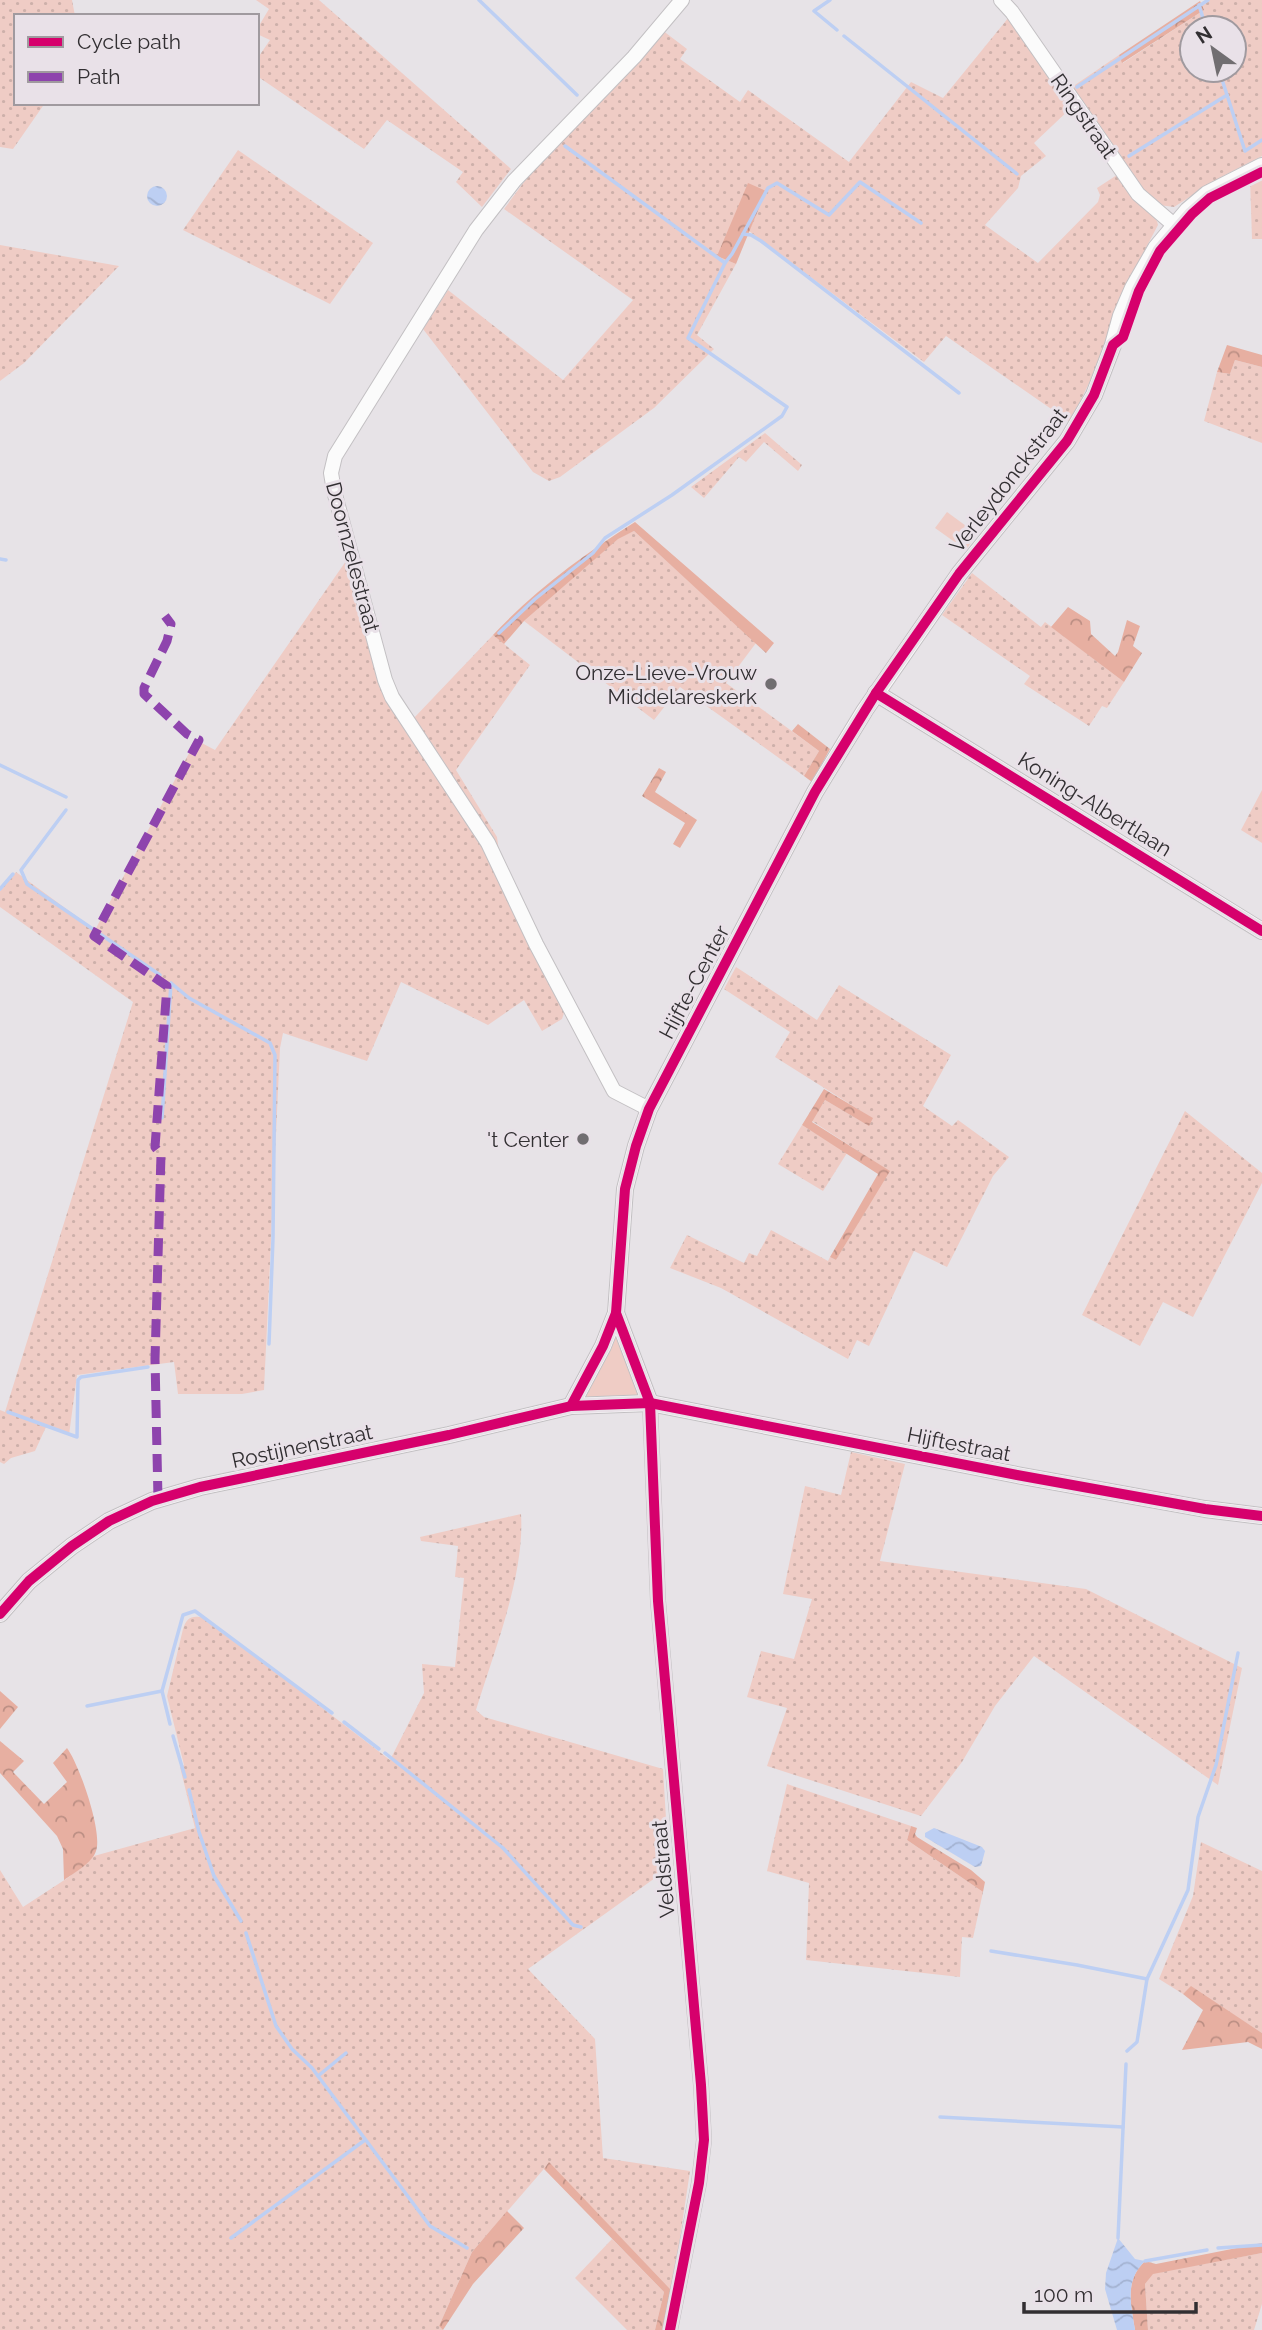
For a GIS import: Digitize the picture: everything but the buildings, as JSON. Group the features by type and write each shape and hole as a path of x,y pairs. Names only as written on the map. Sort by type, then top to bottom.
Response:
{"street":[{"name":"Doornzelestraat","path":"649,1109 614,1091 536,944 488,843 392,697 385,680 331,472 335,456 476,230 514,181 634,57 682,0"},
{"name":"Ringstraat","path":"1001,0 1138,194 1174,225"},
{"name":"Verleydonckstraat","path":"876,693 958,574 1067,441 1094,395 1133,288 1156,248 1174,225 1207,194 1262,166"},
{"name":"Hijfte-Center","path":"571,1406 603,1346 616,1314 625,1189 649,1109 815,792 876,693"},
{"name":"Koning-Albertlaan","path":"876,693 1262,931"},
{"name":"Hijfte-Center","path":"616,1314 650,1403"},
{"name":"Rostijnenstraat","path":"0,1614 29,1581 72,1546 110,1521 152,1501 200,1487 449,1435 571,1406 650,1403"},
{"name":"Hijftestraat","path":"650,1403 1017,1475 1205,1509 1262,1516"},
{"name":"Veldstraat","path":"650,1403 658,1601 704,2140 699,2183 670,2330"}],"shaded area":[{"path":"0,0 72,0 75,14 14,14 14,105 44,105 13,149 0,147"},
{"path":"256,0 319,0 511,169 482,207 456,182 463,172 387,120 364,149 259,77 259,56 270,40 259,35 259,26 269,9"},
{"path":"1210,0 1262,0 1262,156 1221,177 1174,207 1159,205 1141,190 1072,87 1119,55 1123,63 1178,27 1178,84 1248,84 1248,14 1198,14 1204,10 1202,6"},
{"path":"1009,17 1072,107 1034,143 1046,156 1021,176 1018,188 985,225 1038,263 1098,202 1100,195 1097,188 1117,175 1158,225 1128,282 1093,375 1070,422 946,336 924,362 749,231 766,191 717,256 736,264 697,335 714,349 654,408 560,477 549,481 533,472 423,329 448,290 563,380 633,300 504,209 556,139 662,30 687,49 680,59 740,102 748,90 849,162 911,82 943,98"},
{"path":"238,150 373,243 330,304 183,230"},
{"path":"1262,172 1262,239 1252,239 1250,178"},
{"path":"0,245 119,266 24,363 0,381"},
{"path":"1235,360 1262,367 1262,443 1204,421 1217,372 1230,374"},
{"path":"765,433 802,465 798,471 764,442 746,462 739,457 704,498 691,487"},
{"path":"947,512 977,534 966,550 935,528"},
{"path":"634,531 756,643 726,683 819,751 804,776 680,687 654,720 524,621 618,538"},
{"path":"346,561 384,696 476,835 500,878 564,1013 562,1019 542,1031 524,1000 488,1025 401,982 367,1061 283,1033 280,1048 264,1390 242,1394 178,1394 174,1362 77,1375 69,1435 46,1427 35,1451 11,1458 4,1464 0,1462 0,1410 5,1412 133,1002 0,907 0,891 16,872 95,930 196,740 215,750"},
{"path":"972,573 1041,627 1045,622 1124,682 1107,708 1102,706 1089,726 1024,684 1030,676 942,615"},
{"path":"493,635 530,665 456,770 497,837 499,852 413,719"},
{"path":"1262,790 1262,843 1241,830"},
{"path":"736,967 817,1020 839,985 951,1055 923,1106 952,1126 958,1120 1009,1157 993,1176 947,1267 914,1251 869,1346 857,1340 848,1359 721,1288 670,1268 687,1235 744,1263 749,1253 757,1256 771,1230 828,1261 830,1257 836,1260 889,1171 812,1121 825,1100 868,1125 872,1118 775,1057 790,1032 724,989"},
{"path":"1185,1111 1262,1173 1262,1183 1193,1317 1163,1302 1140,1346 1082,1315"},
{"path":"802,1125 847,1153 823,1191 778,1164"},
{"path":"616,1313 650,1403 571,1406"},
{"path":"851,1452 905,1464 880,1561 1086,1589 1242,1668 1218,1785 1034,1656 995,1706 962,1762 921,1816 767,1766 787,1708 747,1697 761,1651 794,1659 812,1599 783,1594 805,1486 841,1495"},
{"path":"521,1514 521,1538 513,1587 476,1710 484,1717 663,1769 669,1868 528,1969 595,2039 603,2158 690,2171 672,2291 549,2163 472,2252 439,2326 443,2330 0,2330 0,1870 23,1907 69,1877 94,1856 195,1828 180,1767 184,1765 167,1696 183,1629 188,1619 193,1617 205,1618 390,1760 424,1693 422,1664 455,1667 464,1578 455,1577 458,1546 421,1541 420,1537"},
{"path":"787,1784 911,1826 907,1840 983,1892 973,1938 962,1937 960,1977 806,1960 809,1883 767,1871"},
{"path":"1201,1842 1262,1871 1262,2033 1191,1987 1183,1994 1159,1979 1193,1896"},
{"path":"612,2239 664,2292 655,2330 627,2330 575,2278"},
{"path":"1262,2253 1262,2304 1254,2330 1148,2330 1145,2284 1153,2273"}],"green space":[{"path":"1200,1 1204,10 1198,14 1180,14"},
{"path":"1178,16 1178,27 1122,63 1119,55"},
{"path":"748,183 766,191 736,264 717,256"},
{"path":"1227,345 1262,355 1262,367 1235,360 1230,374 1217,372"},
{"path":"635,522 774,643 766,653 634,531 618,539 524,621 504,644 493,635 525,603 560,574"},
{"path":"1068,607 1090,621 1091,634 1115,656 1127,620 1140,626 1133,646 1142,653 1124,682 1051,627"},
{"path":"798,724 830,749 812,782 804,776 819,751 792,731"},
{"path":"659,768 666,772 655,792 697,820 680,848 673,844 685,823 642,796"},
{"path":"824,1089 873,1118 869,1126 825,1100 812,1122 890,1171 836,1260 830,1257 878,1174 802,1125"},
{"path":"0,1691 18,1707 0,1729"},
{"path":"0,1741 24,1761 13,1772 44,1804 67,1782 53,1763 67,1748 78,1768 93,1814 96,1851 91,1859 64,1880 63,1849 57,1836 0,1773"},
{"path":"911,1826 917,1828 917,1837 971,1870 985,1882 983,1892 907,1840"},
{"path":"1191,1986 1262,2033 1262,2049 1248,2042 1182,2050 1203,2010 1183,1994"},
{"path":"549,2162 672,2291 665,2330 655,2330 664,2292 544,2169"},
{"path":"507,2211 524,2228 473,2284 443,2330 439,2326 472,2252"},
{"path":"1262,2243 1262,2253 1153,2274 1145,2284 1148,2330 1135,2330 1131,2302 1132,2285 1138,2269 1145,2261 1156,2264"}],"water":[{"path":"157,186 164,189 167,196 164,203 157,206 150,203 147,196 150,189"},
{"path":"934,1828 982,1847 985,1851 981,1866 975,1867 925,1837 925,1833"},
{"path":"1118,2238 1135,2259 1145,2261 1138,2269 1132,2285 1131,2302 1135,2330 1117,2330 1105,2289 1106,2273"}],"waterway":[{"path":"479,0 577,95"},
{"path":"830,0 814,11 837,30"},
{"path":"1077,87 1208,0"},
{"path":"1199,5 1202,14"},
{"path":"844,36 1017,174"},
{"path":"1223,84 1245,151 1262,140"},
{"path":"1129,156 1227,95"},
{"path":"499,633 535,599 593,553 605,538 672,495 782,416 787,407 688,338 725,263 565,146"},
{"path":"725,263 768,188 777,183 829,215 860,182 921,223"},
{"path":"743,234 761,241 959,393"},
{"path":"0,559 6,560"},
{"path":"0,765 66,797"},
{"path":"66,810 21,870 27,884 160,975"},
{"path":"0,889 13,874"},
{"path":"171,983 189,998 270,1043 275,1055 269,1344"},
{"path":"162,1118 171,983"},
{"path":"8,1412 77,1437 78,1380 81,1377 148,1367"},
{"path":"170,1724 162,1691 183,1615 195,1611 332,1713"},
{"path":"1127,2051 1137,2042 1147,1979 1188,1890 1198,1817 1216,1765 1238,1653"},
{"path":"87,1706 162,1691"},
{"path":"344,1722 379,1749"},
{"path":"173,1736 185,1777"},
{"path":"385,1753 503,1848 573,1925 581,1927"},
{"path":"189,1790 199,1832 214,1876 241,1921"},
{"path":"246,1933 276,2026 292,2049 312,2068 430,2226 467,2248"},
{"path":"991,1951 1147,1979"},
{"path":"318,2076 346,2053"},
{"path":"1118,2238 1126,2064"},
{"path":"940,2117 1123,2127"},
{"path":"231,2238 365,2140"},
{"path":"1218,2248 1262,2245"},
{"path":"1145,2261 1207,2250"}],"marked path":[{"path":"158,1499 155,1359 161,1155 155,1147 167,986 94,936 199,740 187,734 144,694 144,688 167,641 171,624 165,616"}],"cycle path":[{"path":"571,1406 603,1346 616,1313 625,1189 649,1109 815,792 876,693 959,574 1067,441 1094,395 1113,345 1123,337 1139,291 1160,251 1192,214 1210,198 1262,172"},
{"path":"876,693 1262,931"},
{"path":"616,1313 650,1403 658,1601 704,2140 699,2183 670,2330"},
{"path":"0,1614 29,1581 72,1546 109,1521 152,1501 200,1487 449,1435 571,1406 650,1403 1017,1475 1205,1509 1262,1516"}],"place":[{"name":"Onze-Lieve-Vrouw Middelareskerk","path":"771,684"},
{"name":"'t Center","path":"583,1139"}]}
